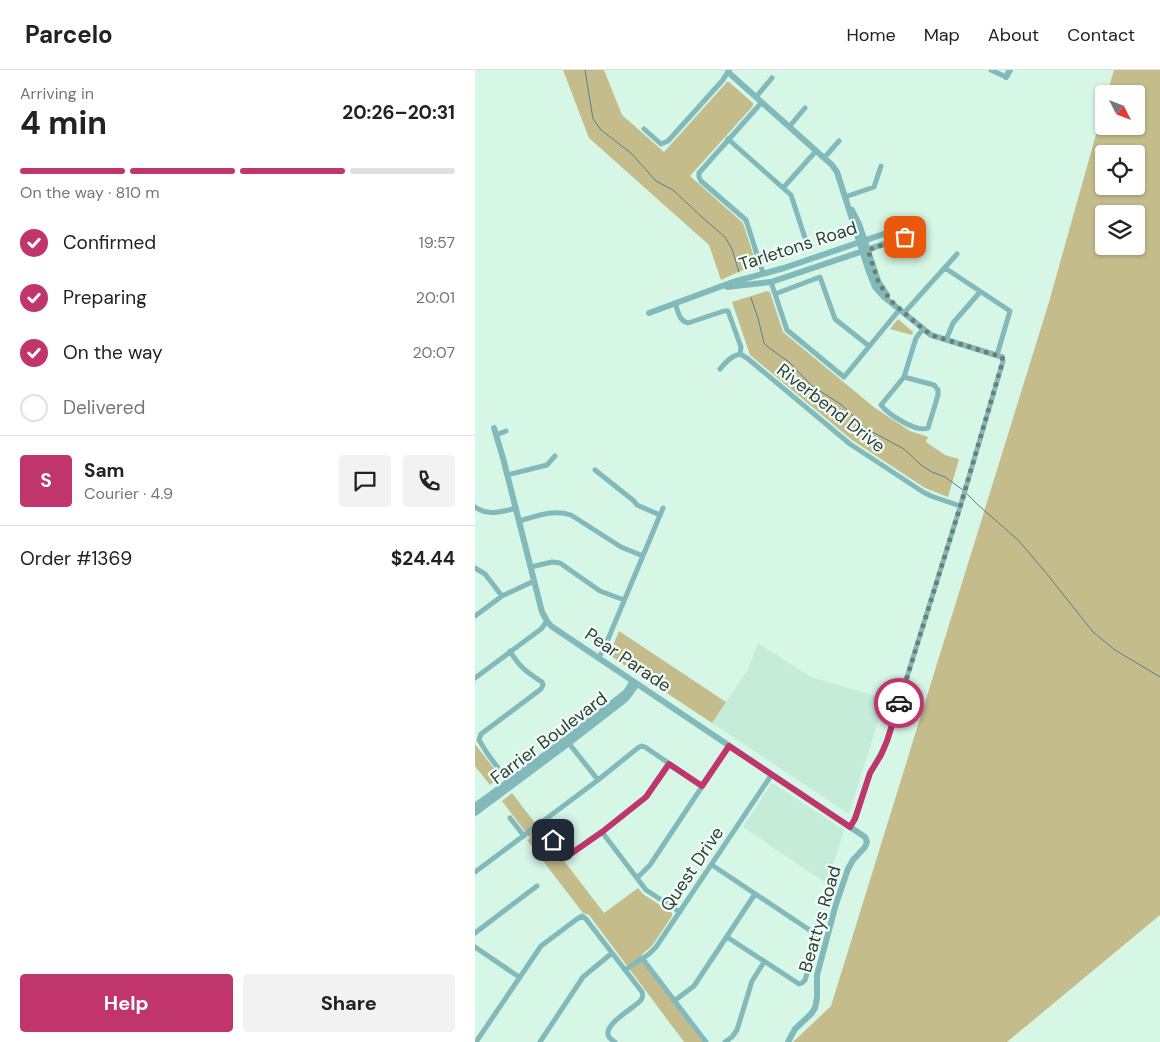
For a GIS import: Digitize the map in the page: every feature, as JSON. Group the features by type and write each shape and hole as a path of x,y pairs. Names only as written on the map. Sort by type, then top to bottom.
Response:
{"street":[{"path":"991,70 1006,77 1010,70"},
{"path":"645,129 661,144 668,141 722,81 728,71 832,165 837,172 845,196 859,224 869,272 875,287 884,297 931,335 999,356 1003,360 887,741 870,773 855,819 850,827"},
{"path":"755,97 772,78"},
{"path":"761,102 700,171 699,177 746,220 763,273"},
{"path":"789,127 805,108"},
{"path":"728,139 791,195 806,241 801,247 760,260"},
{"path":"824,158 839,141"},
{"path":"783,188 816,151"},
{"path":"845,196 874,187 881,166"},
{"name":"Tarletons Road","path":"721,287 771,282 864,246 913,224"},
{"name":"Tarletons Road","path":"649,312 763,273 923,231"},
{"path":"771,282 787,330 844,376 869,346 957,254"},
{"path":"945,268 1010,311 999,356"},
{"path":"775,294 820,277 835,319 869,346"},
{"path":"718,280 721,287"},
{"path":"947,340 953,323 981,292"},
{"path":"675,304 681,320 688,323 728,311 741,346 740,354 726,361 720,369"},
{"path":"904,377 934,385 938,390 938,396 928,428 923,430 911,427 881,405 904,377 916,338 923,329"},
{"name":"Riverbend Drive","path":"740,354 850,444 923,492 960,506"},
{"path":"475,678 541,629 547,621 542,612 495,432 506,431"},
{"path":"507,475 547,465 555,456"},
{"path":"595,470 637,505 660,515"},
{"path":"475,507 488,513 516,508"},
{"path":"598,658 603,651 663,508"},
{"path":"519,521 553,512 565,513 621,547 643,556"},
{"path":"531,566 552,562 560,563 600,591 624,600"},
{"path":"475,568 485,574 501,596"},
{"path":"475,616 501,596 534,581"},
{"name":"Pear Parade","path":"547,621 551,626 598,658 860,833"},
{"path":"510,652 523,670 542,682 543,685 541,689 481,734 479,740 487,754 510,783"},
{"name":"Farrier Boulevard","path":"475,806 567,741 626,692 635,682"},
{"path":"567,741 598,780"},
{"path":"475,872 541,824 639,747 642,746 702,786"},
{"path":"637,878 649,865 729,746"},
{"path":"541,824 562,852 567,855 570,854 602,832 646,797 669,764"},
{"name":"Quest Drive","path":"625,970 656,947 772,774"},
{"name":"Farrier Boulevard","path":"475,813 510,783"},
{"path":"510,818 524,836"},
{"path":"602,832 648,892 680,912"},
{"name":"Beattys Road","path":"788,1042 795,1029 815,1008 817,974 836,904 848,869 867,842 860,833"},
{"path":"711,865 814,933 817,941 805,980 799,984 727,937"},
{"path":"475,934 537,886"},
{"path":"674,1001 694,986 755,894"},
{"path":"476,1042 541,946 582,916 642,992 641,1001 618,1018 609,1030 609,1038 615,1042"},
{"path":"475,948 519,978"},
{"path":"539,1042 583,976 612,953"},
{"path":"642,958 707,1042"},
{"path":"725,1042 737,1030 752,981 764,962"}],"shaded area":[{"path":"563,70 604,70 622,115 664,152 727,82 753,103 753,106 690,176 743,223 757,266 721,280 709,245 589,138"},
{"path":"1114,70 1160,70 1160,915 1007,1042 793,1042 831,1006 1049,302 1096,135 1145,135 1145,85 1110,85"},
{"path":"767,291 770,292 783,332 875,408 910,431 928,437 926,442 945,455 959,459 948,497 925,488 852,440 750,355 732,302"},
{"path":"898,319 913,332 912,335 890,329"},
{"path":"619,631 726,702 712,723 611,656 610,653"},
{"path":"758,643 811,677 885,699 849,814 712,723 748,669"},
{"path":"475,744 499,775 490,785 475,766"},
{"path":"771,784 774,784 844,830 827,884 743,827"},
{"path":"512,793 604,913 638,888 643,894 672,913 672,916 652,946 640,956 706,1042 684,1042 589,915 583,913 527,840 530,838 502,801"}],"waterway":[{"path":"585,70 593,119 601,130 631,153 656,181 673,190 725,237 732,249 739,272"},
{"path":"751,298 764,343 768,347 789,362 812,386 842,405 865,428 904,449 921,465 945,477 963,490"},
{"path":"966,493 1019,541 1093,632 1115,650 1160,677"}],"way so far":[{"path":"899,703 961,504 1003,360 1002,357 931,335 894,304 886,294 878,281 868,250 905,237"}],"route":[{"path":"553,840 562,852 567,855 572,853 646,797 669,764 702,786 729,746 850,827 855,819 870,773 887,741 899,703"}]}
